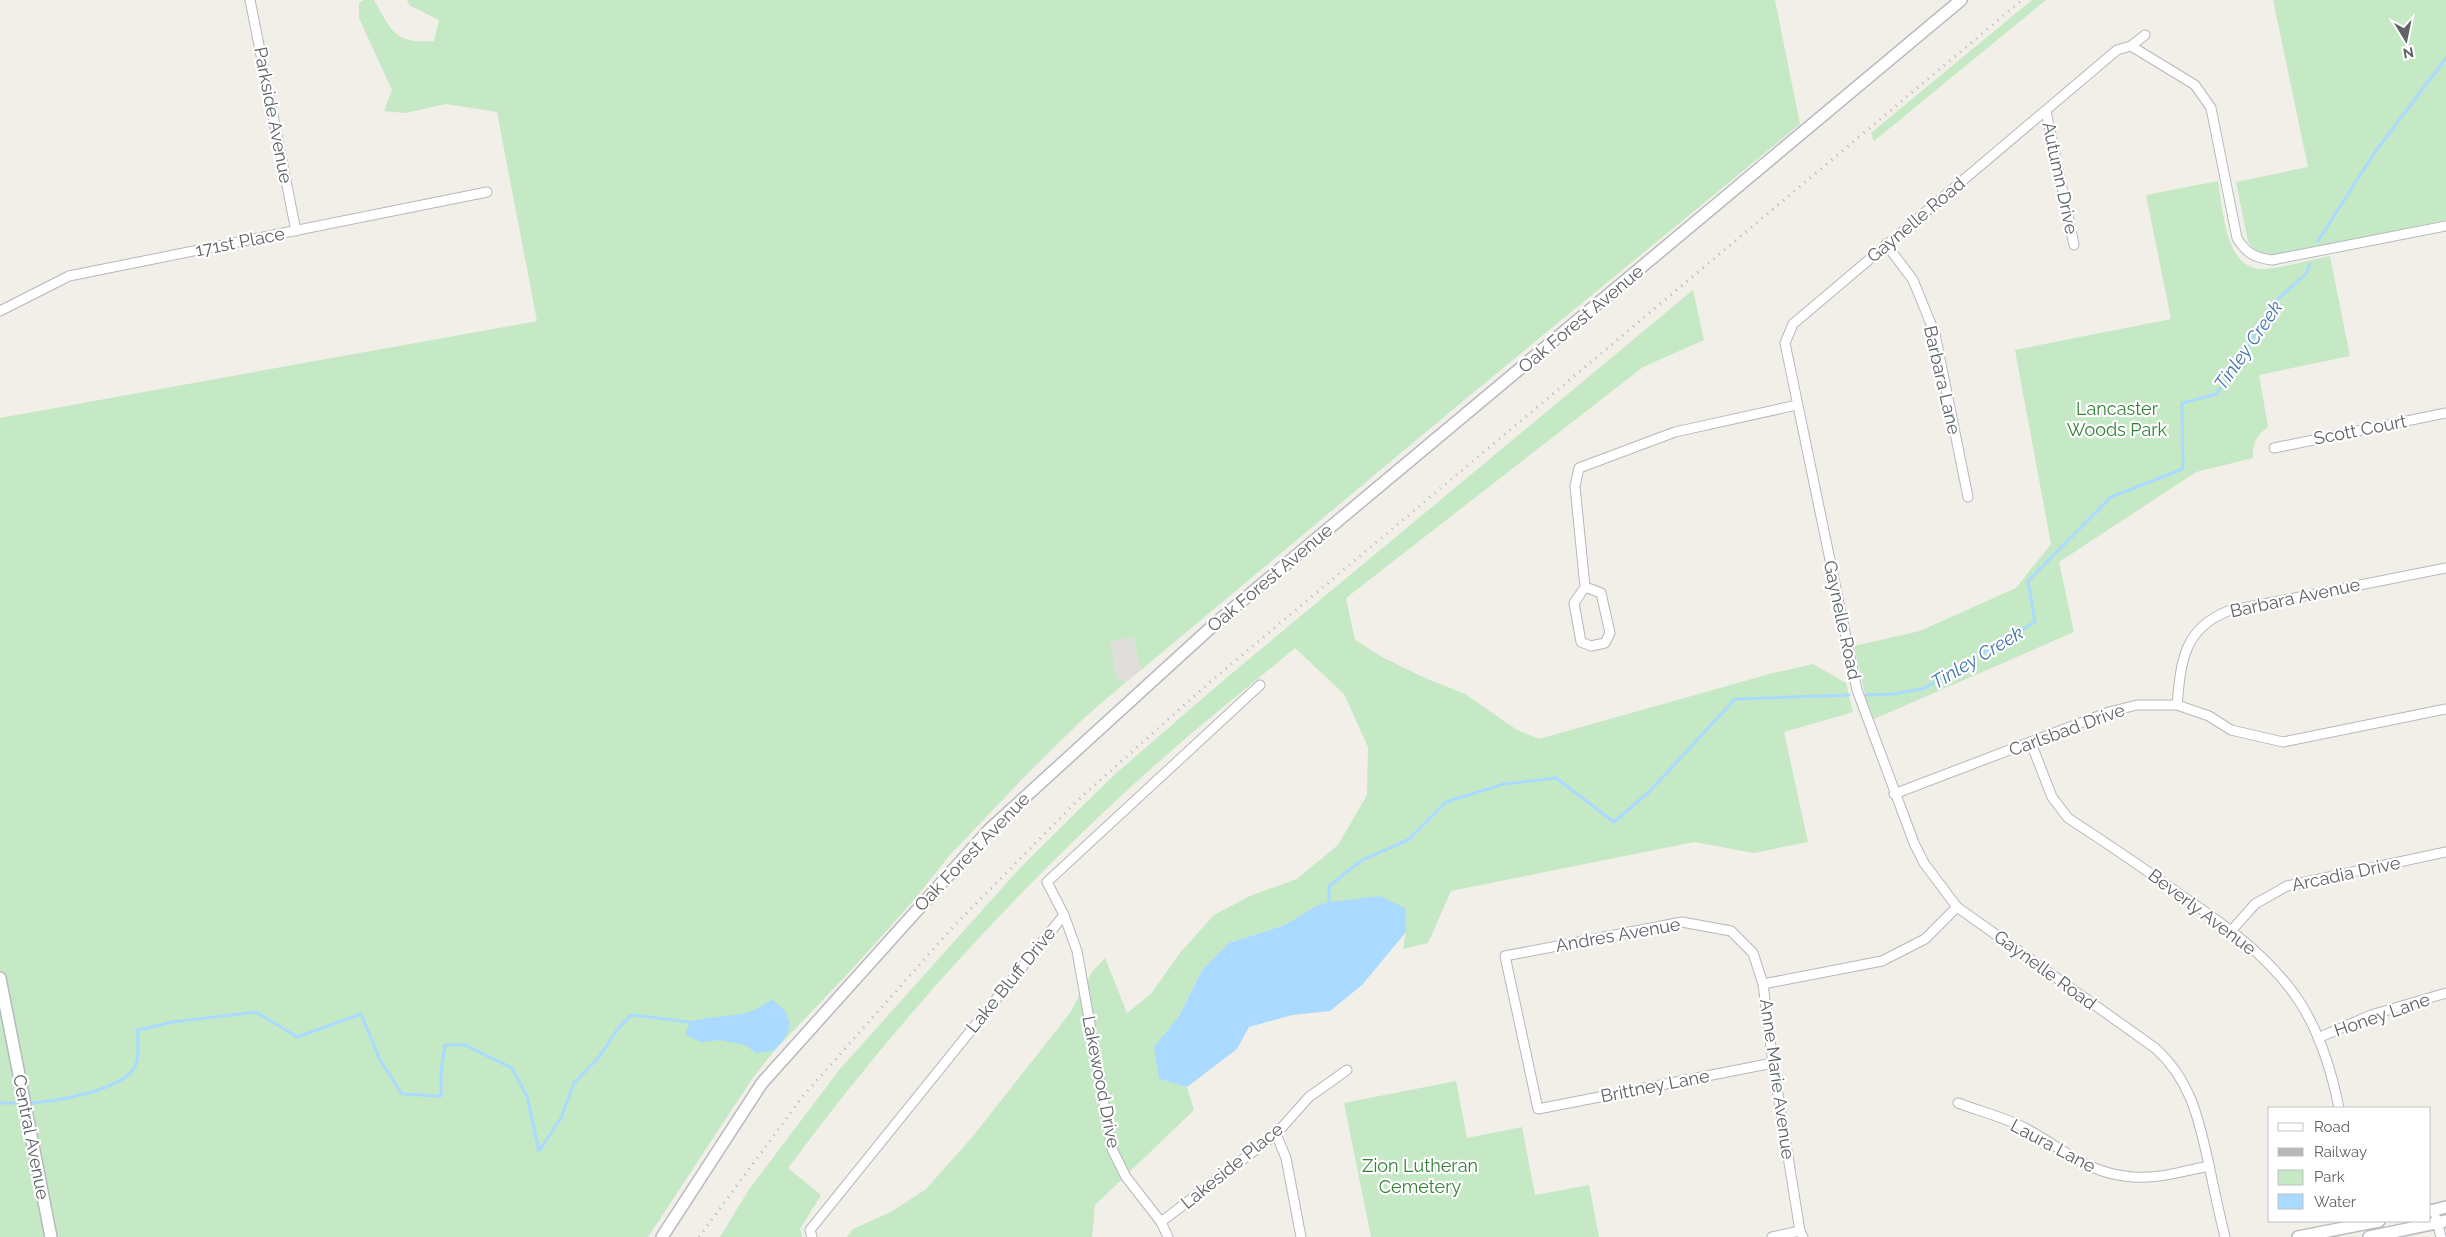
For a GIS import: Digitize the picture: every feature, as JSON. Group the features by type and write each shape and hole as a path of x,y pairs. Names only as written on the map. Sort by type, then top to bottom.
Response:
{"street":[{"name":"Parkside Avenue","path":"250,0 296,231"},
{"name":"Oak Forest Avenue","path":"662,1237 762,1083 990,829 1218,621 1961,0"},
{"name":"Gaynelle Road","path":"2145,35 2131,46 2117,50 1886,244 1793,324 1785,343 1857,690 1894,794 1924,863 1957,907 2164,1056 2178,1074 2195,1104 2225,1237"},
{"path":"2131,46 2195,86 2211,108 2237,238 2244,250 2256,258 2272,260 2446,226"},
{"name":"Autumn Drive","path":"2046,110 2074,245"},
{"name":"171st Place","path":"0,311 69,276 487,192"},
{"name":"Barbara Lane","path":"1886,244 1913,280 1935,334 1968,497"},
{"path":"1585,587 1601,593 1610,633 1605,643 1591,646 1582,642 1574,603 1585,587 1575,486 1579,468 1675,432 1797,406"},
{"name":"Scott Court","path":"2274,448 2446,413"},
{"name":"Barbara Avenue","path":"2177,705 2184,652 2198,630 2217,615 2228,610 2446,568"},
{"name":"Lake Bluff Drive","path":"811,1233 1064,915 1047,882 1260,685"},
{"name":"Carlsbad Drive","path":"1894,794 2122,708 2137,705 2177,705 2209,716 2231,730 2283,742 2446,709"},
{"name":"Beverly Avenue","path":"2031,743 2052,797 2068,818 2232,930 2263,958 2295,996 2318,1038 2331,1073 2339,1107"},
{"name":"Arcadia Drive","path":"2232,930 2255,904 2275,891 2287,886 2446,852"},
{"path":"1763,984 1882,961 1925,939 1957,907"},
{"name":"Lakewood Drive","path":"1064,915 1077,951 1112,1149 1126,1177 1161,1222 1168,1237"},
{"name":"Andres Avenue","path":"1538,1109 1505,956 1682,922 1731,931"},
{"name":"Anne Marie Avenue","path":"1731,931 1753,953 1763,984 1773,1062 1802,1234"},
{"name":"Central Avenue","path":"0,978 51,1237"},
{"name":"Honey Lane","path":"2318,1038 2378,1012 2446,993"},
{"name":"Brittney Lane","path":"1538,1109 1773,1062"},
{"name":"Lakeside Place","path":"1161,1222 1276,1134 1309,1096 1347,1070"},
{"name":"Laura Lane","path":"1958,1103 2023,1127 2072,1158 2100,1171 2147,1178 2209,1166"},
{"path":"1276,1134 1286,1158 1301,1237"},
{"path":"2432,1210 2446,1208"},
{"path":"2432,1210 2442,1222 2440,1237"},
{"path":"2298,1237 2363,1222 2365,1237"},
{"path":"2369,1237 2442,1222"},
{"path":"1772,1237 1802,1234"}],"shaded area":[{"path":"1133,637 1141,670 1126,682 1116,680 1109,642"}],"green space":[{"path":"364,0 374,0 385,20 396,34 411,40 434,41 439,20 409,5 407,0 1775,0 1800,124 1463,401 1141,670 1133,637 1110,642 1116,679 1126,682 1083,719 1027,774 949,856 914,900 853,968 774,1051 752,1079 648,1237 0,1237 0,418 537,321 497,112 446,104 405,113 384,111 392,90 359,18 359,3"},
{"path":"2032,0 2046,0 1874,141 1871,133"},
{"path":"2273,0 2446,0 2446,220 2271,256 2256,252 2248,242 2236,182 2308,167"},
{"name":"Lancaster Woods Park","path":"2218,181 2228,237 2241,260 2252,267 2265,269 2330,256 2350,356 2259,375 2268,427 2256,440 2253,448 2253,458 2196,472 2059,562 2074,632 1874,719 1866,699 1854,646 1920,631 2016,588 2051,544 2015,350 2171,319 2146,195"},
{"path":"1693,290 1704,340 1643,367 1346,598 1355,640 1382,657 1425,678 1465,694 1517,730 1539,739 1773,673 1813,664 1846,683 1853,712 1784,732 1808,842 1754,853 1694,842 1451,891 1428,943 1403,949 1406,932 1314,907 1285,925 1229,943 1202,970 1179,1016 1155,1047 1159,1079 1187,1087 1194,1110 1095,1205 1092,1237 847,1237 853,1229 891,1212 926,1189 974,1135 1070,1013 1092,972 1105,958 1127,1013 1151,994 1180,953 1214,915 1250,896 1297,879 1338,845 1367,795 1368,747 1344,694 1295,648 1173,749 1087,828 995,920 909,1016 827,1116 788,1168 821,1195 800,1229 802,1237 720,1237 750,1188 840,1069 1021,867 1113,776 1225,679"},
{"name":"Zion Lutheran Cemetery","path":"1456,1081 1467,1138 1522,1127 1535,1195 1589,1185 1599,1237 1371,1237 1344,1103"}],"water":[{"path":"1380,896 1405,908 1406,932 1362,985 1330,1011 1292,1015 1249,1027 1237,1049 1187,1087 1159,1079 1154,1047 1179,1016 1202,970 1229,943 1285,925 1314,907 1329,902"},
{"path":"771,1000 783,1009 789,1022 787,1034 774,1051 756,1053 745,1045 720,1040 701,1042 685,1035 690,1022 746,1013"}],"waterway":[{"name":"Tinley Creek","path":"2318,241 2373,155 2446,58"},
{"name":"Tinley Creek","path":"1867,695 1894,694 1925,688 2035,622 2028,581 2111,497 2183,469 2182,403 2217,394 2278,299 2306,274 2310,264"},
{"name":"Tinley Creek","path":"1329,902 1329,886 1362,860 1408,840 1446,802 1504,784 1556,778 1614,822 1649,792 1735,699 1849,695"},
{"path":"27,1103 70,1098 104,1088 119,1081 130,1073 136,1064 138,1030 173,1022 256,1012 297,1037 361,1014 380,1060 402,1094 441,1096 441,1072 445,1045 465,1045 512,1068 527,1096 539,1151 561,1118 574,1083 599,1057 617,1030 631,1015 690,1022"},
{"path":"0,1103 21,1103"}],"railway":[{"path":"699,1237 803,1096 953,927 1078,800 1210,682 2022,0"}]}
